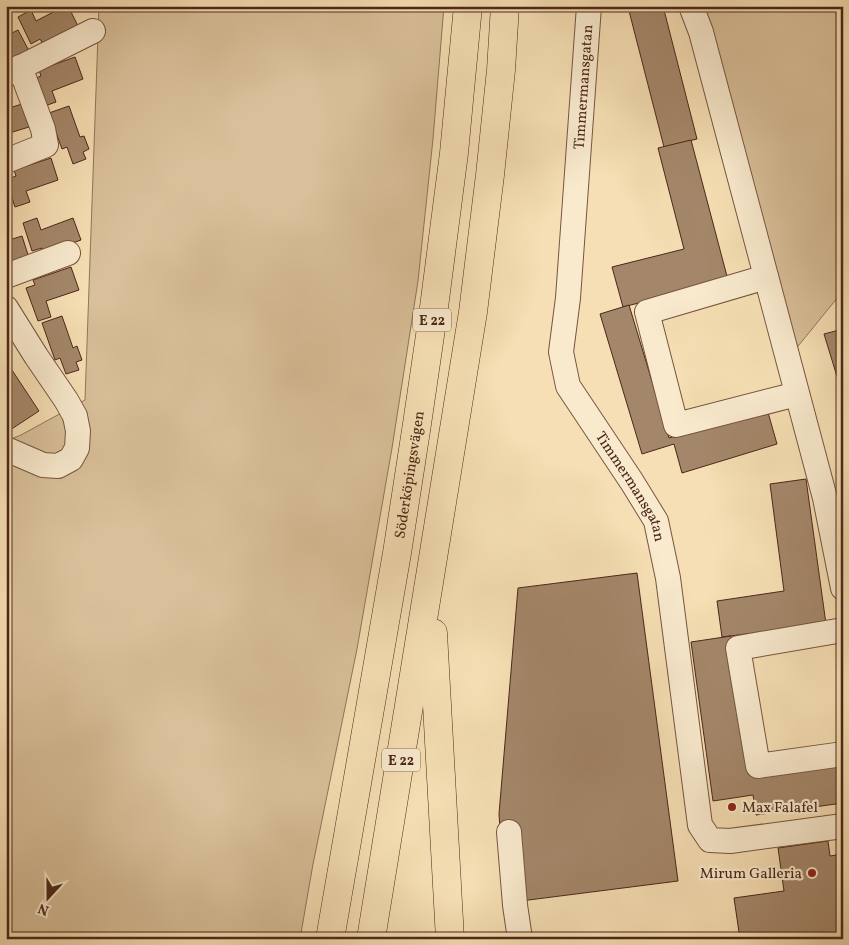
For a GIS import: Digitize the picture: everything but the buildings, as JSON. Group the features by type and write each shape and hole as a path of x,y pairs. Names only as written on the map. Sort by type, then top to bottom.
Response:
{"highway":[{"name":"Söderköpingsvägen","path":"330,939 396,562 418,424 454,152 468,6"},
{"name":"E 22","path":"371,939 473,312 501,70 505,6"},
{"path":"430,582 450,939"}],"street":[{"name":"Timmermansgatan","path":"589,6 568,298 561,352 568,386 656,521 668,578 700,826 710,840 730,841 843,826"},
{"path":"691,6 701,32 825,498 843,588"},
{"path":"6,161 46,145 43,129 13,71 93,31"},
{"path":"6,276 68,253"},
{"path":"766,277 647,312 676,425 797,394"},
{"path":"6,308 66,400 74,416 78,431 78,448 71,459 58,466 43,465 6,449"},
{"path":"843,630 738,648 758,766 843,754"},
{"path":"508,832 520,939"}],"shaded area":[{"path":"99,6 444,6 433,139 418,281 392,448 357,649 313,864 300,939 6,939 6,441 21,435 85,400"},
{"path":"716,6 843,6 843,291 794,351 697,13"}],"place":[{"name":"Max Falafel","path":"732,807"},
{"name":"Mirum Galleria","path":"812,873"}]}
